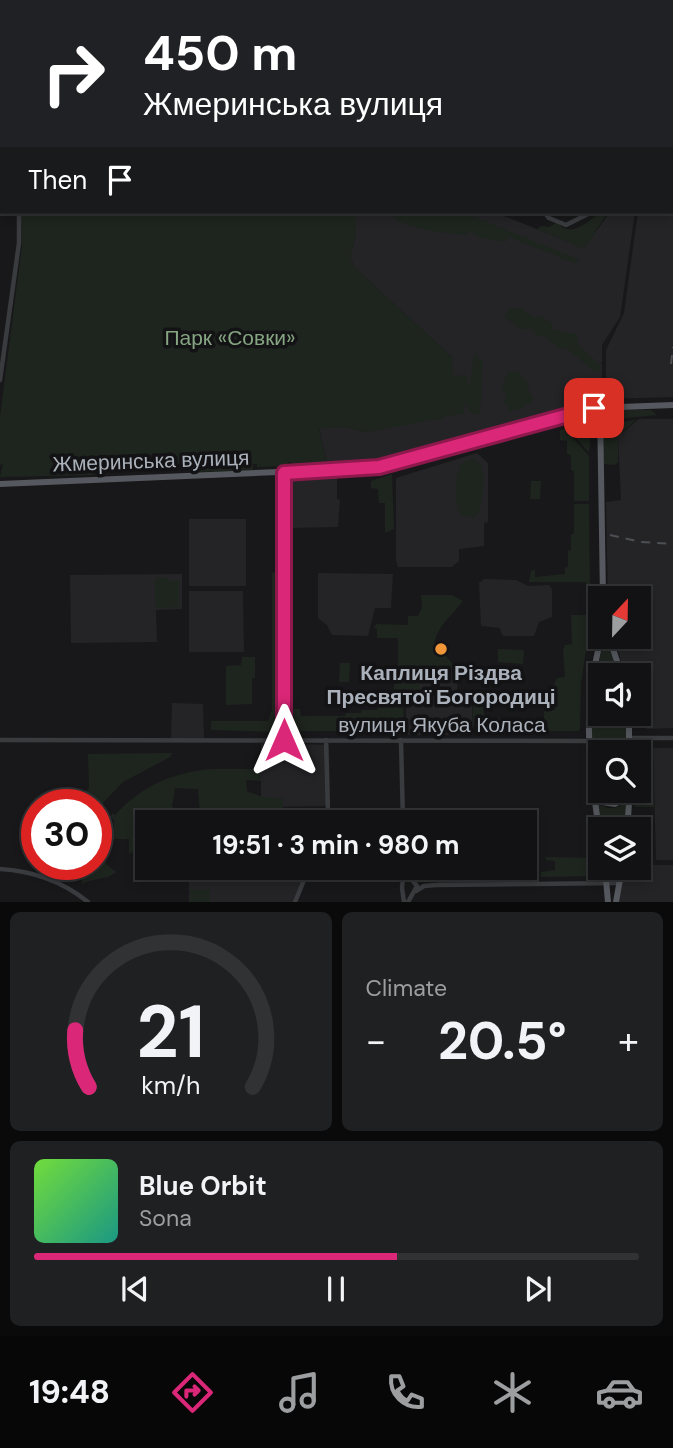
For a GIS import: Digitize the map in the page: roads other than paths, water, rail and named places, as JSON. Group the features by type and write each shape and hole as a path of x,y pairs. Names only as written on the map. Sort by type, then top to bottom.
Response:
{"main road":[{"name":"Жмеринська вулиця","path":"0,484 379,467 600,408 673,405"},
{"path":"600,408 603,586"},
{"path":"628,726 629,738"},
{"path":"607,880 608,902"},
{"path":"616,902 620,880"}],"street":[{"path":"0,380 2,344 19,243 19,214"},
{"path":"546,214 566,225 588,214"},
{"path":"284,473 284,740"},
{"path":"629,738 673,738"},
{"name":"вулиця Якуба Коласа","path":"0,740 588,741"},
{"path":"326,740 328,810"},
{"path":"401,740 403,810"},
{"path":"0,869 26,871 49,878 68,887 88,902"},
{"path":"295,902 304,880"},
{"path":"403,880 406,902"},
{"path":"403,883 412,881 417,887 414,893"},
{"path":"406,902 424,886 619,883"},
{"path":"404,892 414,893"}],"railway":[{"path":"671,364 673,347"},
{"path":"610,535 641,542 673,544"}],"place":[{"name":"Каплиця Різдва Пресвятої Богородиці","path":"441,649"}],"park label":[{"name":"Парк «Совки»","path":"230,338"}]}
